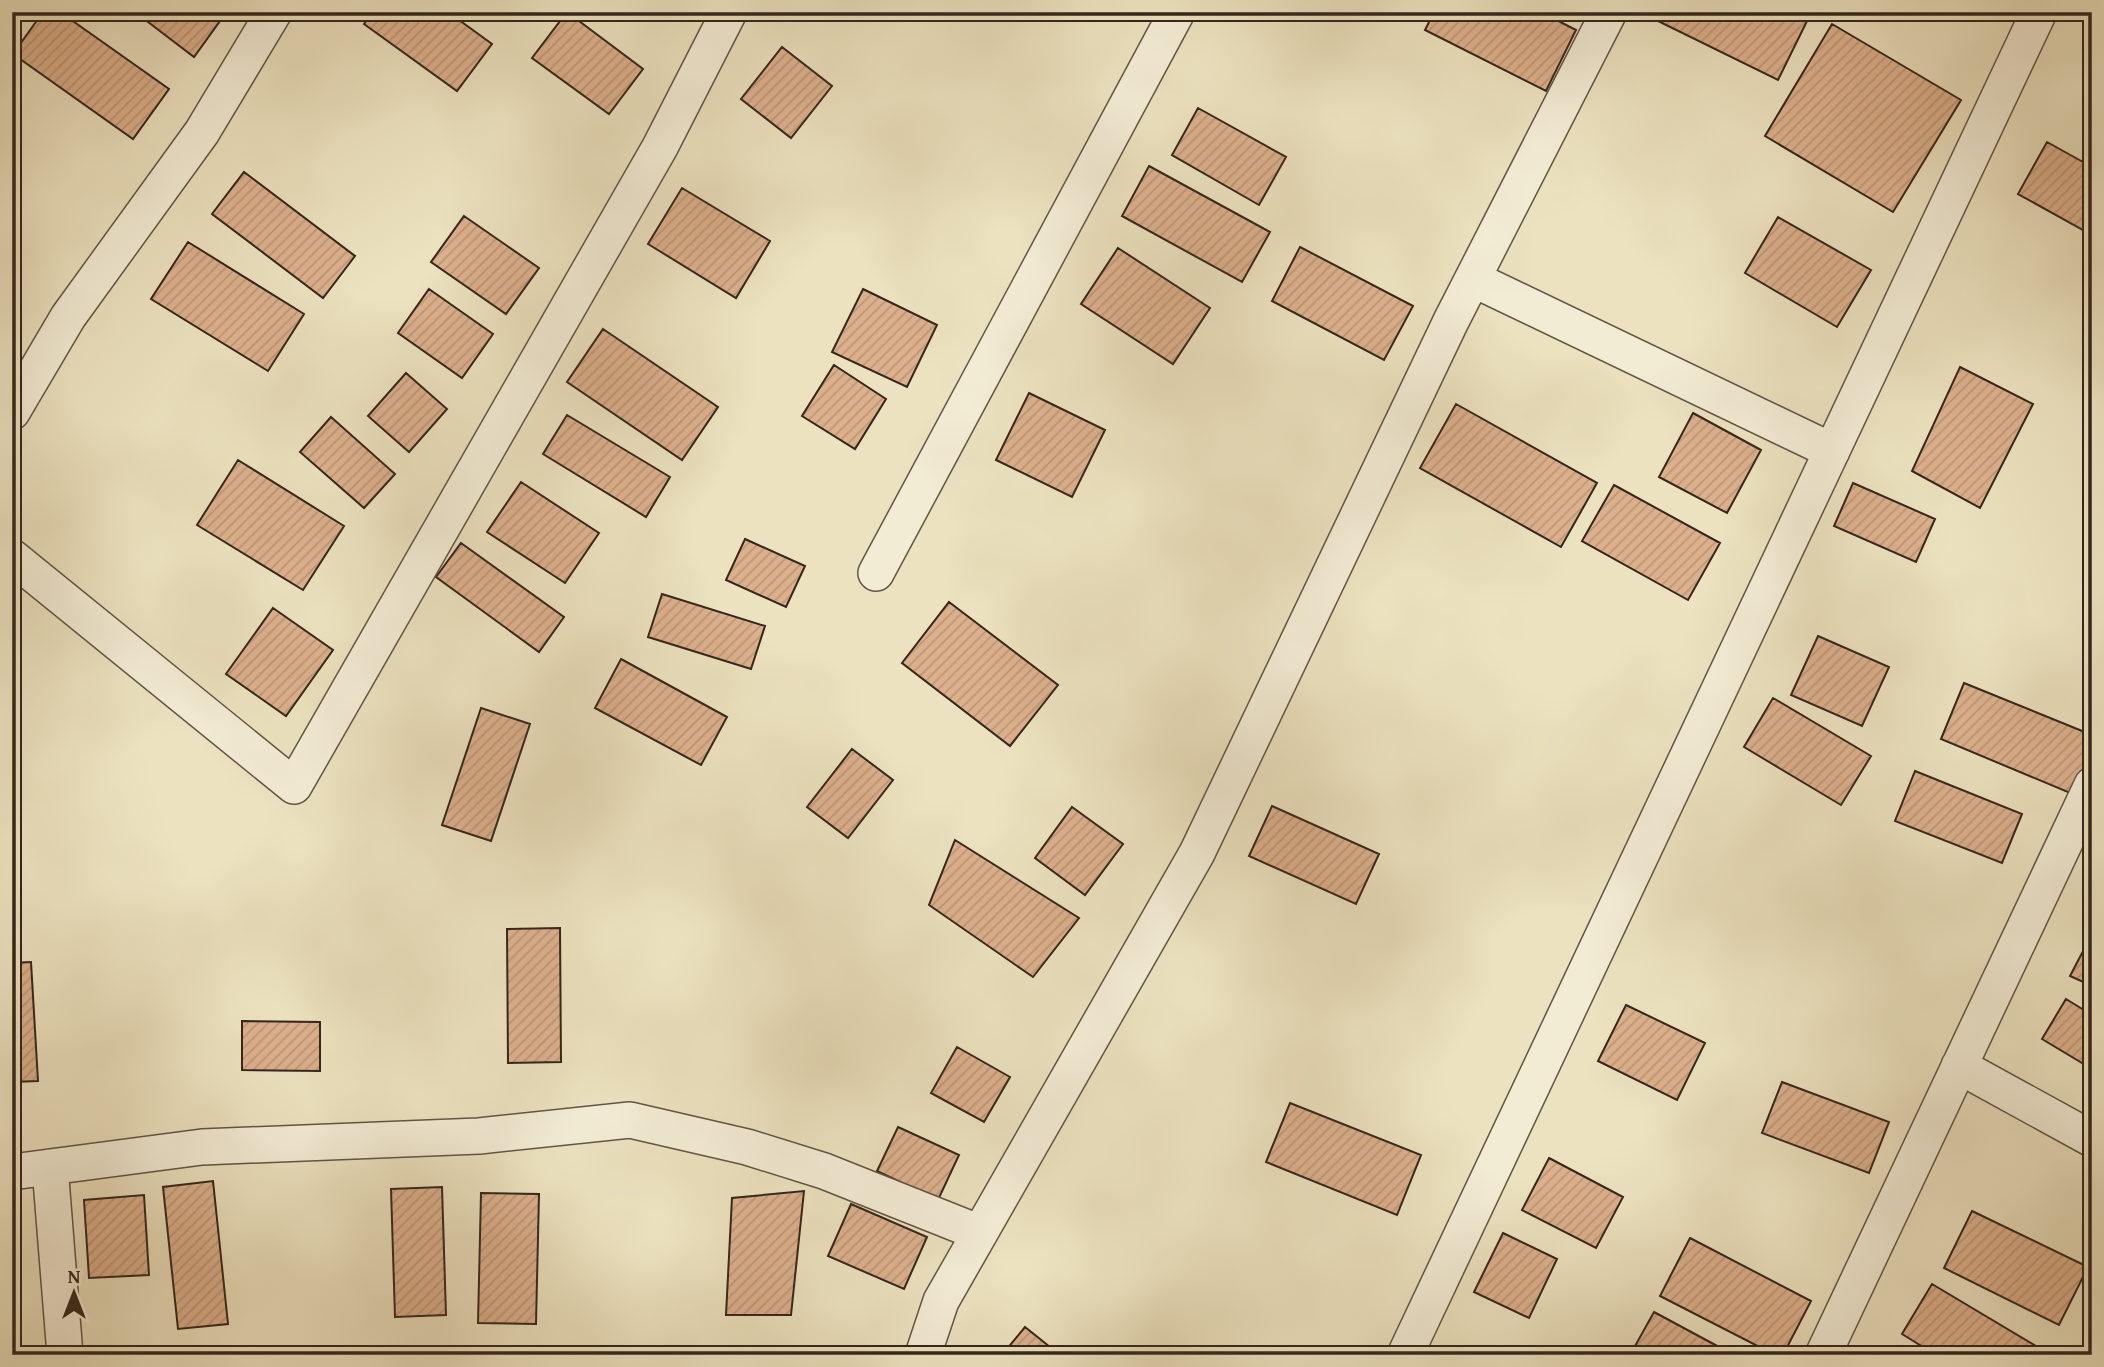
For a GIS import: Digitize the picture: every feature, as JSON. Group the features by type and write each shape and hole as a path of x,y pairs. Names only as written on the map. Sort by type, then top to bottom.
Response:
{"street":[{"path":"12,412 68,317 202,132 274,12"},
{"path":"12,557 294,786 660,147 729,12"},
{"path":"876,573 1177,12"},
{"path":"923,1355 941,1301 1197,853 1473,279 1609,12"},
{"path":"1405,1355 2039,12"},
{"path":"1473,279 1832,451"},
{"path":"1823,1355 2092,785"},
{"path":"1959,1066 2092,1139"},
{"path":"12,1172 202,1147 479,1136 630,1120 747,1147 824,1171 980,1233"},
{"path":"50,1167 65,1355"}],"building":[{"path":"43,12 60,12 169,89 133,139 13,54"},
{"path":"135,12 223,12 225,14 194,57"},
{"path":"372,12 448,12 492,44 457,91 364,24"},
{"path":"567,12 643,69 609,114 532,58"},
{"path":"1434,12 1541,12 1576,30 1546,91 1425,30"},
{"path":"1662,12 1803,12 1810,15 1778,80 1658,21"},
{"path":"1832,24 1961,100 1893,212 1765,136"},
{"path":"782,47 832,86 791,138 741,99"},
{"path":"1198,108 1286,157 1259,205 1172,155"},
{"path":"2047,142 2092,167 2092,235 2018,194"},
{"path":"1149,166 1270,232 1242,282 1122,216"},
{"path":"244,172 355,256 323,298 212,214"},
{"path":"682,188 770,241 736,298 648,244"},
{"path":"464,216 539,268 506,314 431,262"},
{"path":"1778,217 1871,270 1837,327 1745,273"},
{"path":"188,242 304,314 268,371 151,299"},
{"path":"1300,247 1413,306 1384,360 1272,301"},
{"path":"1118,248 1210,308 1173,364 1081,304"},
{"path":"429,289 493,334 462,378 398,333"},
{"path":"863,289 937,325 907,387 832,352"},
{"path":"603,329 718,407 682,460 567,382"},
{"path":"834,365 886,399 855,449 802,416"},
{"path":"1960,367 2033,404 1980,508 1912,471"},
{"path":"406,373 447,409 409,452 368,416"},
{"path":"1029,393 1105,430 1072,497 996,460"},
{"path":"1456,404 1597,483 1561,547 1420,468"},
{"path":"1693,413 1761,450 1727,513 1659,477"},
{"path":"567,415 670,477 646,517 543,454"},
{"path":"331,417 395,474 364,508 300,452"},
{"path":"238,460 344,526 303,590 197,525"},
{"path":"521,482 599,533 565,583 487,532"},
{"path":"1853,483 1935,519 1916,562 1834,526"},
{"path":"1614,485 1720,543 1688,600 1582,541"},
{"path":"745,539 805,566 786,607 726,580"},
{"path":"461,543 564,617 539,652 436,577"},
{"path":"662,594 765,626 751,669 648,637"},
{"path":"949,602 1058,685 1010,746 902,663"},
{"path":"273,608 333,650 286,716 226,674"},
{"path":"1818,636 1889,667 1862,726 1791,695"},
{"path":"621,659 727,717 701,765 595,708"},
{"path":"1964,683 2092,735 2092,755 2075,795 1941,739"},
{"path":"1773,698 1871,756 1841,805 1744,747"},
{"path":"481,708 530,724 491,841 442,825"},
{"path":"852,749 893,780 848,838 807,807"},
{"path":"1915,771 2022,814 2002,863 1895,821"},
{"path":"1272,806 1379,854 1356,904 1249,856"},
{"path":"1072,807 1123,844 1085,895 1035,858"},
{"path":"955,840 1079,918 1033,977 929,905"},
{"path":"560,928 561,1062 508,1063 507,929"},
{"path":"2092,934 2092,986 2070,976"},
{"path":"31,962 38,1081 12,1082 12,963"},
{"path":"2066,999 2092,1015 2092,1069 2042,1039"},
{"path":"1626,1005 1705,1043 1677,1100 1598,1061"},
{"path":"242,1021 320,1022 320,1071 242,1070"},
{"path":"957,1047 1010,1077 984,1122 931,1093"},
{"path":"1782,1082 1889,1122 1869,1173 1762,1133"},
{"path":"1290,1103 1421,1155 1397,1215 1266,1162"},
{"path":"898,1127 959,1155 938,1200 877,1171"},
{"path":"1549,1158 1623,1197 1596,1248 1522,1210"},
{"path":"213,1181 228,1324 178,1329 163,1187"},
{"path":"442,1187 446,1315 395,1317 391,1189"},
{"path":"804,1191 791,1315 726,1315 732,1198"},
{"path":"481,1193 539,1194 536,1324 478,1323"},
{"path":"144,1195 149,1275 89,1278 84,1200"},
{"path":"851,1204 927,1237 904,1289 828,1256"},
{"path":"1972,1211 2088,1267 2059,1325 1944,1268"},
{"path":"1503,1233 1557,1259 1529,1318 1474,1292"},
{"path":"1690,1238 1811,1301 1783,1355 1775,1355 1660,1296"},
{"path":"1932,1284 2046,1352 2044,1355 1936,1355 1902,1334"},
{"path":"1654,1312 1734,1355 1630,1355"},
{"path":"1025,1327 1060,1355 1002,1355"}]}
